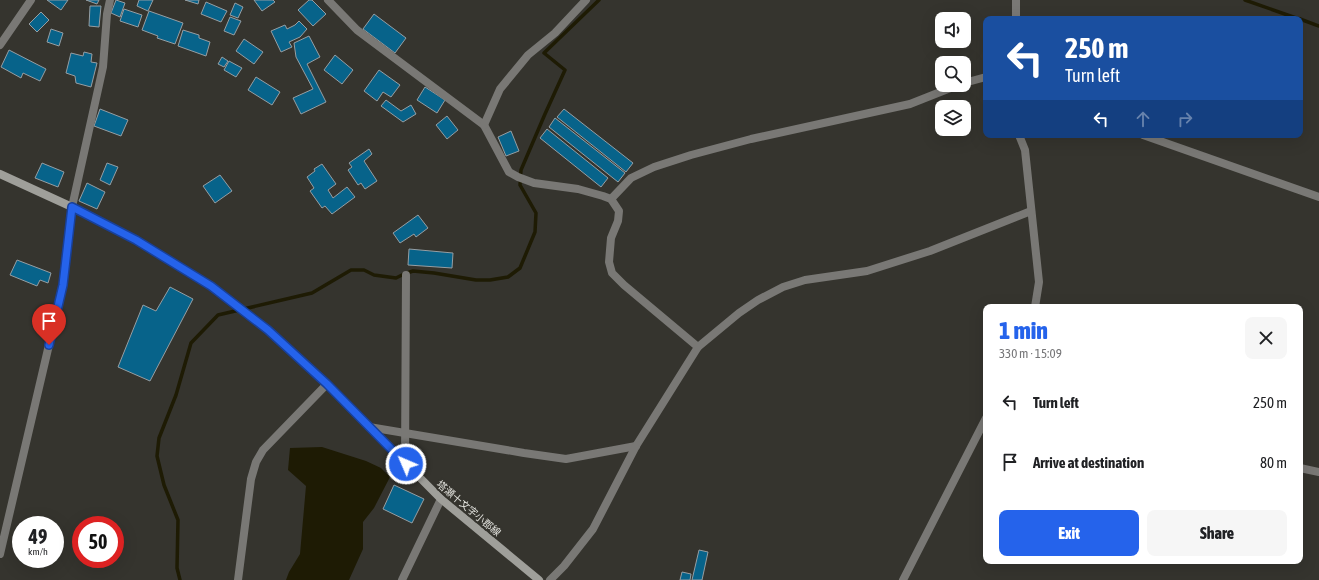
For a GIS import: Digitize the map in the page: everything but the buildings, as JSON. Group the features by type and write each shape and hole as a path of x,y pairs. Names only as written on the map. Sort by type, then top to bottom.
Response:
{"main road":[{"name":"塔瀬十文字小郡線","path":"0,174 72,207 136,240 211,286 268,330 327,384 441,499 539,580"}],"street":[{"path":"0,45 31,0"},
{"path":"0,554 63,285 72,207 103,67 107,14 110,0"},
{"path":"328,0 357,30 416,76 484,125 509,172 534,183 578,189 611,199 619,211 618,221 611,238 609,262 612,273 624,285 698,347"},
{"path":"484,125 500,89 528,55 555,33 586,0"},
{"path":"1016,0 1016,16"},
{"path":"971,81 983,78"},
{"path":"611,199 631,178 654,167 691,154 751,139 910,104 940,92"},
{"path":"1020,138 1025,150 1038,282 1035,304"},
{"path":"1152,138 1319,197"},
{"path":"550,580 564,566 593,529 636,446 698,347 739,312 783,287 805,280 867,271 930,251 1031,211"},
{"path":"406,275 406,464"},
{"path":"238,580 251,479 256,462 263,450 327,384"},
{"path":"903,580 983,424"},
{"path":"369,427 566,459 636,446"},
{"path":"1303,469 1319,472"},
{"path":"402,580 441,499"}],"shaded area":[{"path":"322,447 366,461 381,468 390,477 374,508 363,522 363,549 349,580 286,580 300,554 306,486 288,470 290,448"}],"waterway":[{"path":"180,580 177,568 178,520 164,485 157,456 159,438 176,395 191,343 218,315 312,293 351,270 364,270 374,275 396,278 413,271 476,280 490,280 508,277 520,268 535,232 536,213 520,185 521,170 565,70 544,53 599,0"},
{"path":"1245,0 1290,16"},
{"path":"1303,20 1319,26"}],"route":[{"path":"49,345 63,285 72,207 136,240 211,286 268,330 327,384 406,464"}]}
